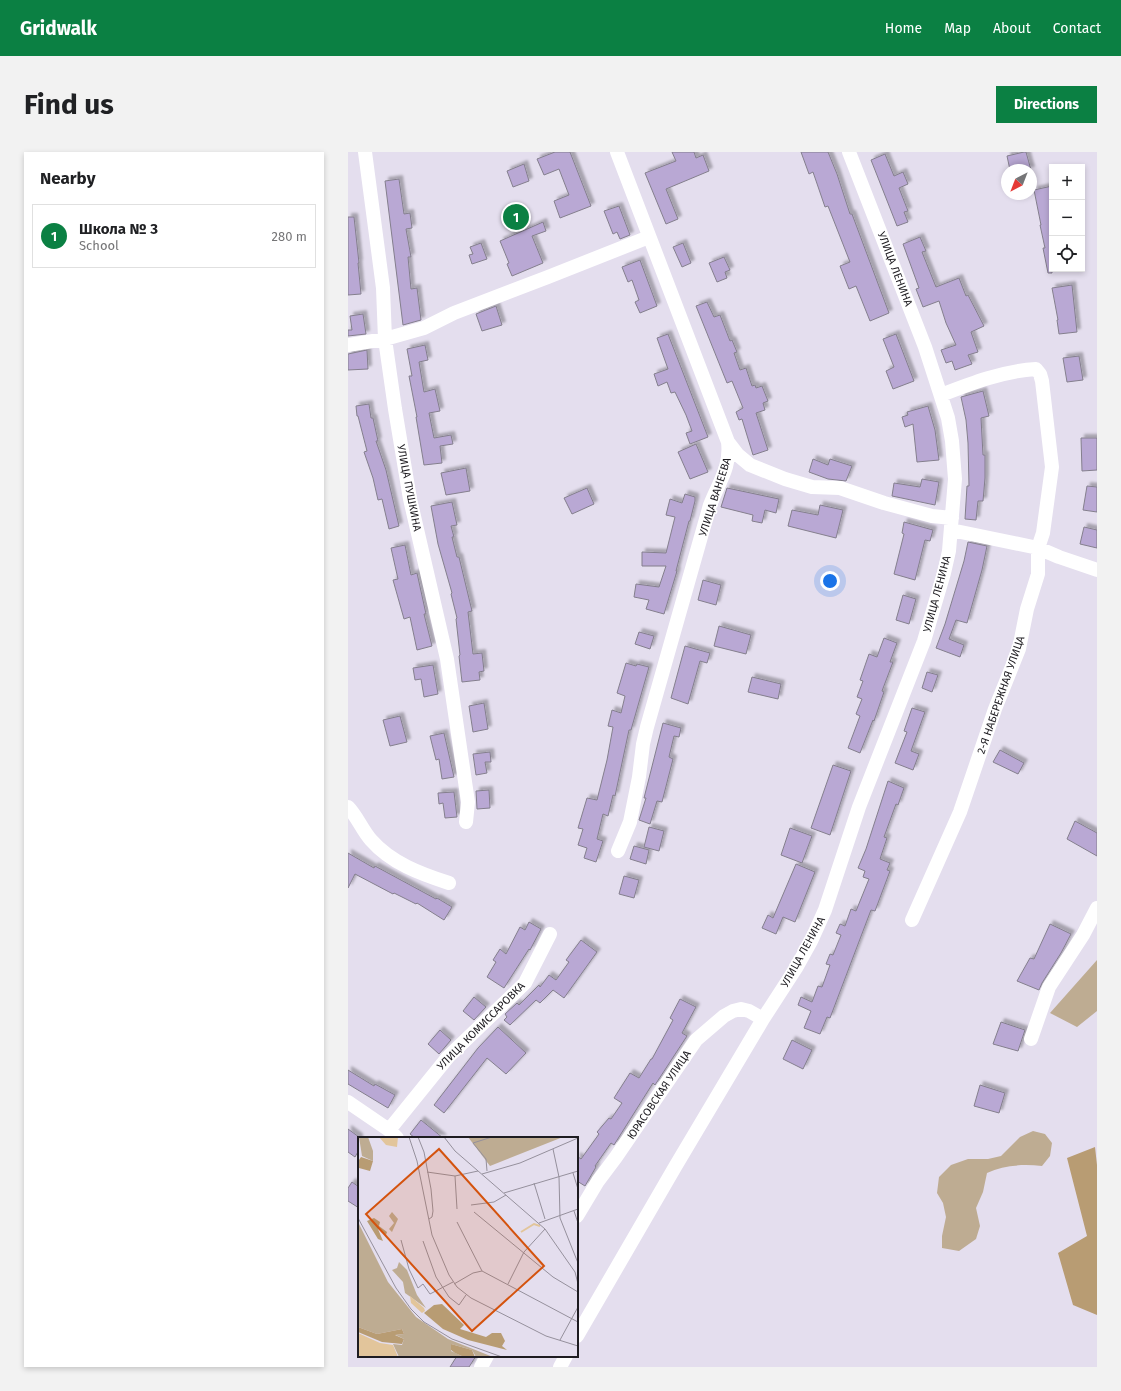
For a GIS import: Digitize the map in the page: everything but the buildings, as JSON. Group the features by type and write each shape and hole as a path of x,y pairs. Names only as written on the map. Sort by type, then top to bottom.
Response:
{"street":[{"name":"УЛИЦА ПУШКИНА","path":"365,152 383,288 385,338 395,409 410,499 447,659 468,802 466,822"},
{"name":"УЛИЦА ВАНЕЕВА","path":"617,152 728,442 729,458 725,472 710,505 647,726 630,822 618,851"},
{"name":"УЛИЦА ЛЕНИНА","path":"578,1334 671,1173 763,1019 796,968 826,910 859,807 924,641 944,573 949,551 955,479 952,441 941,395 925,347 849,152"},
{"path":"348,345 385,338 424,328 454,313 649,237"},
{"name":"2-Я НАБЕРЕЖНАЯ УЛИЦА","path":"912,920 960,812 995,710 1019,649 1027,609 1038,574 1038,548 1043,533 1052,467 1042,381 1040,374 1036,369 1000,374 965,385 941,395"},
{"path":"728,442 738,455 750,465"},
{"path":"725,472 732,465 742,463 812,487 840,488 884,503 932,516 951,524 1038,548 1059,558 1097,570"},
{"path":"348,807 371,840 381,850 404,865 449,883"},
{"path":"1031,1039 1049,987 1083,935 1097,908"},
{"name":"УЛИЦА КОМИССАРОВКА","path":"393,1134 448,1057 525,983 550,934"},
{"name":"ЮРАСОВСКАЯ УЛИЦА","path":"578,1214 598,1180 616,1157 696,1040 724,1016 733,1011 741,1009 749,1011 763,1019"},
{"path":"348,1102 393,1134"},
{"path":"481,1367 487,1357"},
{"path":"560,1367 565,1357"}],"shaded area":[{"path":"1097,960 1097,1011 1077,1027 1050,1013"},
{"path":"1033,1131 1045,1134 1052,1143 1050,1156 1042,1166 1014,1166 1000,1168 987,1173 983,1192 976,1208 980,1226 976,1239 959,1251 942,1248 942,1236 946,1217 943,1203 937,1193 939,1177 951,1165 968,1159 988,1159 1001,1156 1020,1137"},
{"path":"1095,1147 1097,1165 1097,1315 1073,1305 1058,1253 1087,1236 1067,1158"}],"place":[{"name":"Школа № 3","path":"516,217"}]}
